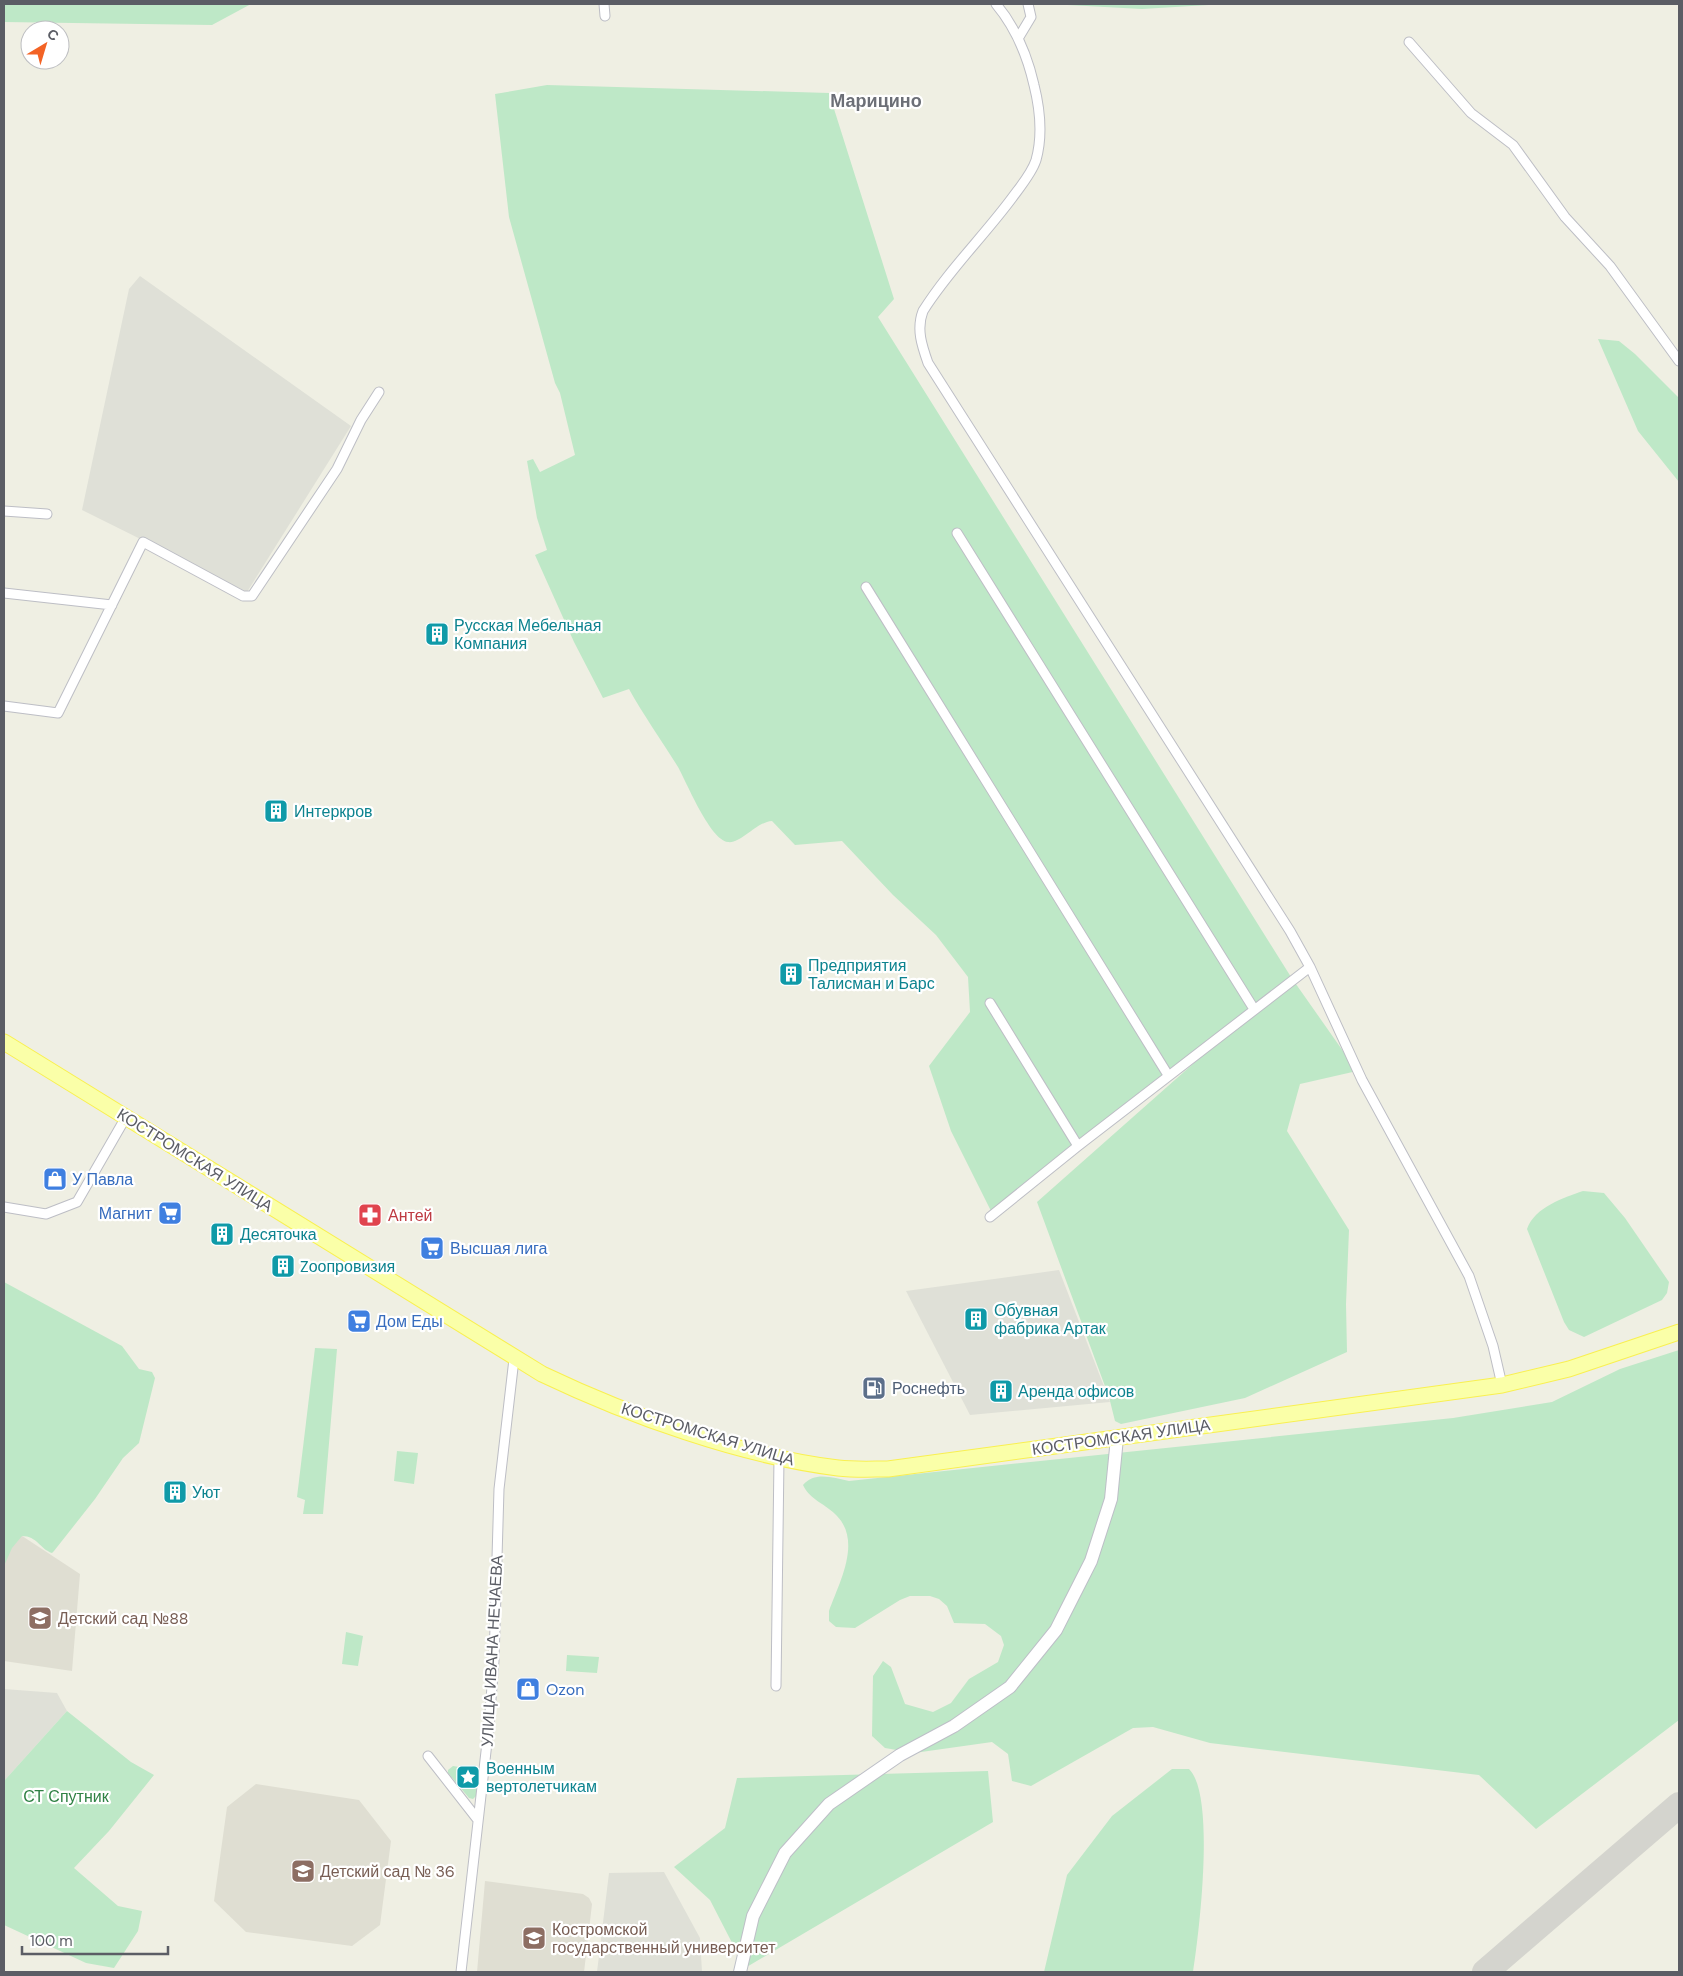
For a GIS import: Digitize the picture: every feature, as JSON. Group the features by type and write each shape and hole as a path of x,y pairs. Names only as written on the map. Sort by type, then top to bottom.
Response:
{"main road":[{"name":"КОСТРОМСКАЯ УЛИЦА","path":"4,1042 514,1359 595,1399 684,1431 779,1458 840,1469 888,1469 1502,1385 1569,1369 1679,1332"},
{"path":"740,1972 753,1916 786,1852 829,1804 900,1755 954,1726 1010,1687 1056,1630 1091,1561 1111,1499 1117,1438"}],"street":[{"path":"604,4 605,16"},
{"path":"996,4 1012,23 1032,73 1038,99 1041,131 1036,161 1005,208 929,301 920,318 920,339 928,363 1268,897 1310,967 1359,1075 1469,1276 1493,1346 1502,1385"},
{"path":"1019,37 1031,18 1028,4"},
{"path":"1409,42 1471,113 1514,144 1565,217 1610,266 1679,361"},
{"path":"4,706 58,713 143,542 243,596 252,596 337,469 361,420 379,392"},
{"path":"4,511 47,514"},
{"path":"957,533 1254,1009"},
{"path":"866,587 1168,1075"},
{"path":"4,593 112,604"},
{"path":"990,1217 1168,1075 1310,967"},
{"path":"990,1003 1078,1146"},
{"path":"4,1208 46,1214 77,1202 126,1117"},
{"name":"УЛИЦА ИВАНА НЕЧАЕВА","path":"461,1972 494,1661 499,1489 514,1359"},
{"path":"776,1686 779,1458"},
{"path":"428,1756 478,1820"}],"shaded area":[{"path":"140,276 351,426 247,592 82,510 129,289"},
{"path":"1059,1270 1110,1402 970,1415 906,1291"},
{"name":"Детский сад №88","path":"10,1528 80,1574 72,1671 4,1661 4,1537"},
{"path":"4,1689 57,1693 67,1711 4,1781"},
{"name":"Детский сад № 36","path":"256,1784 359,1800 391,1841 380,1925 352,1946 246,1932 214,1901 227,1807"},
{"path":"664,1872 700,1938 702,1972 597,1972 609,1873"},
{"name":"Костромской государственный университет","path":"485,1881 583,1894 589,1898 592,1904 584,1972 477,1972"}],"green space":[{"path":"4,4 251,4 212,25 70,23 70,20 20,20 20,22 4,22"},
{"path":"1049,4 1225,4 1142,9"},
{"path":"547,85 829,93 894,299 878,317 1291,977 1357,1071 1300,1084 1287,1131 1349,1230 1346,1304 1347,1352 1245,1398 1121,1424 1115,1421 1109,1397 1037,1202 1281,986 993,1215 951,1131 929,1066 970,1012 968,977 936,935 893,895 842,841 795,845 772,821 760,825 733,842 721,839 707,822 678,767 629,689 603,698 574,642 535,555 547,550 537,518 527,461 533,459 540,472 575,455 560,393 555,383 509,217 495,94"},
{"path":"1598,339 1619,341 1635,354 1679,398 1679,482 1638,431"},
{"path":"1583,1191 1604,1193 1625,1218 1669,1282 1667,1293 1662,1300 1584,1337 1569,1330 1564,1322 1527,1229 1536,1215 1550,1204"},
{"path":"4,1282 122,1346 139,1369 152,1372 155,1378 139,1443 123,1458 95,1499 54,1551 52,1553 35,1540 22,1536 12,1548 4,1566"},
{"path":"315,1348 337,1349 323,1514 303,1514 305,1500 297,1497"},
{"path":"1679,1350 1679,1720 1536,1829 1479,1775 1210,1743 1153,1727 1133,1728 1031,1786 1012,1781 1008,1754 992,1742 914,1753 885,1748 872,1736 873,1676 883,1661 891,1667 905,1704 933,1712 951,1703 969,1679 998,1662 1004,1645 1001,1636 985,1624 954,1623 947,1606 939,1599 930,1596 910,1596 900,1600 855,1628 836,1627 829,1621 829,1611 846,1563 848,1538 844,1526 837,1516 814,1498 803,1485 813,1478 831,1477 849,1481 1453,1418 1552,1402 1620,1369"},
{"path":"397,1451 418,1453 414,1484 394,1481"},
{"path":"346,1632 363,1636 358,1666 342,1664"},
{"path":"567,1655 599,1657 597,1673 566,1671"},
{"name":"СТ Спутник","path":"67,1711 131,1762 154,1775 109,1831 74,1868 118,1906 142,1911 138,1931 114,1968 86,1963 4,1925 4,1781"},
{"path":"453,1766 478,1770 477,1795 473,1799 469,1798 448,1773 448,1770"},
{"path":"1172,1769 1189,1769 1197,1784 1202,1806 1204,1835 1203,1866 1199,1928 1193,1972 1044,1972 1067,1875 1112,1816"},
{"path":"988,1771 993,1822 745,1968 710,1900 674,1867 725,1828 737,1778"}],"taxiway":[{"path":"1485,1972 1679,1805"}],"place":[{"name":"Русская Мебельная Компания","path":"437,634"},
{"name":"Интеркров","path":"276,811"},
{"name":"Предприятия Талисман и Барс","path":"791,974"},
{"name":"У Павла","path":"55,1179"},
{"name":"Магнит","path":"170,1213"},
{"name":"Антей","path":"370,1215"},
{"name":"Десяточка","path":"222,1234"},
{"name":"Высшая лига","path":"432,1248"},
{"name":"Zоопровизия","path":"283,1266"},
{"name":"Обувная фабрика Артак","path":"976,1319"},
{"name":"Дом Еды","path":"359,1321"},
{"name":"Роснефть","path":"874,1388"},
{"name":"Аренда офисов","path":"1001,1391"},
{"name":"Уют","path":"175,1492"},
{"name":"Детский сад №88","path":"40,1618"},
{"name":"Ozon","path":"528,1689"},
{"name":"Военным вертолетчикам","path":"468,1777"},
{"name":"Детский сад № 36","path":"303,1871"},
{"name":"Костромской государственный университет","path":"534,1938"}],"district":[{"name":"Марицино","path":"876,101"}]}
